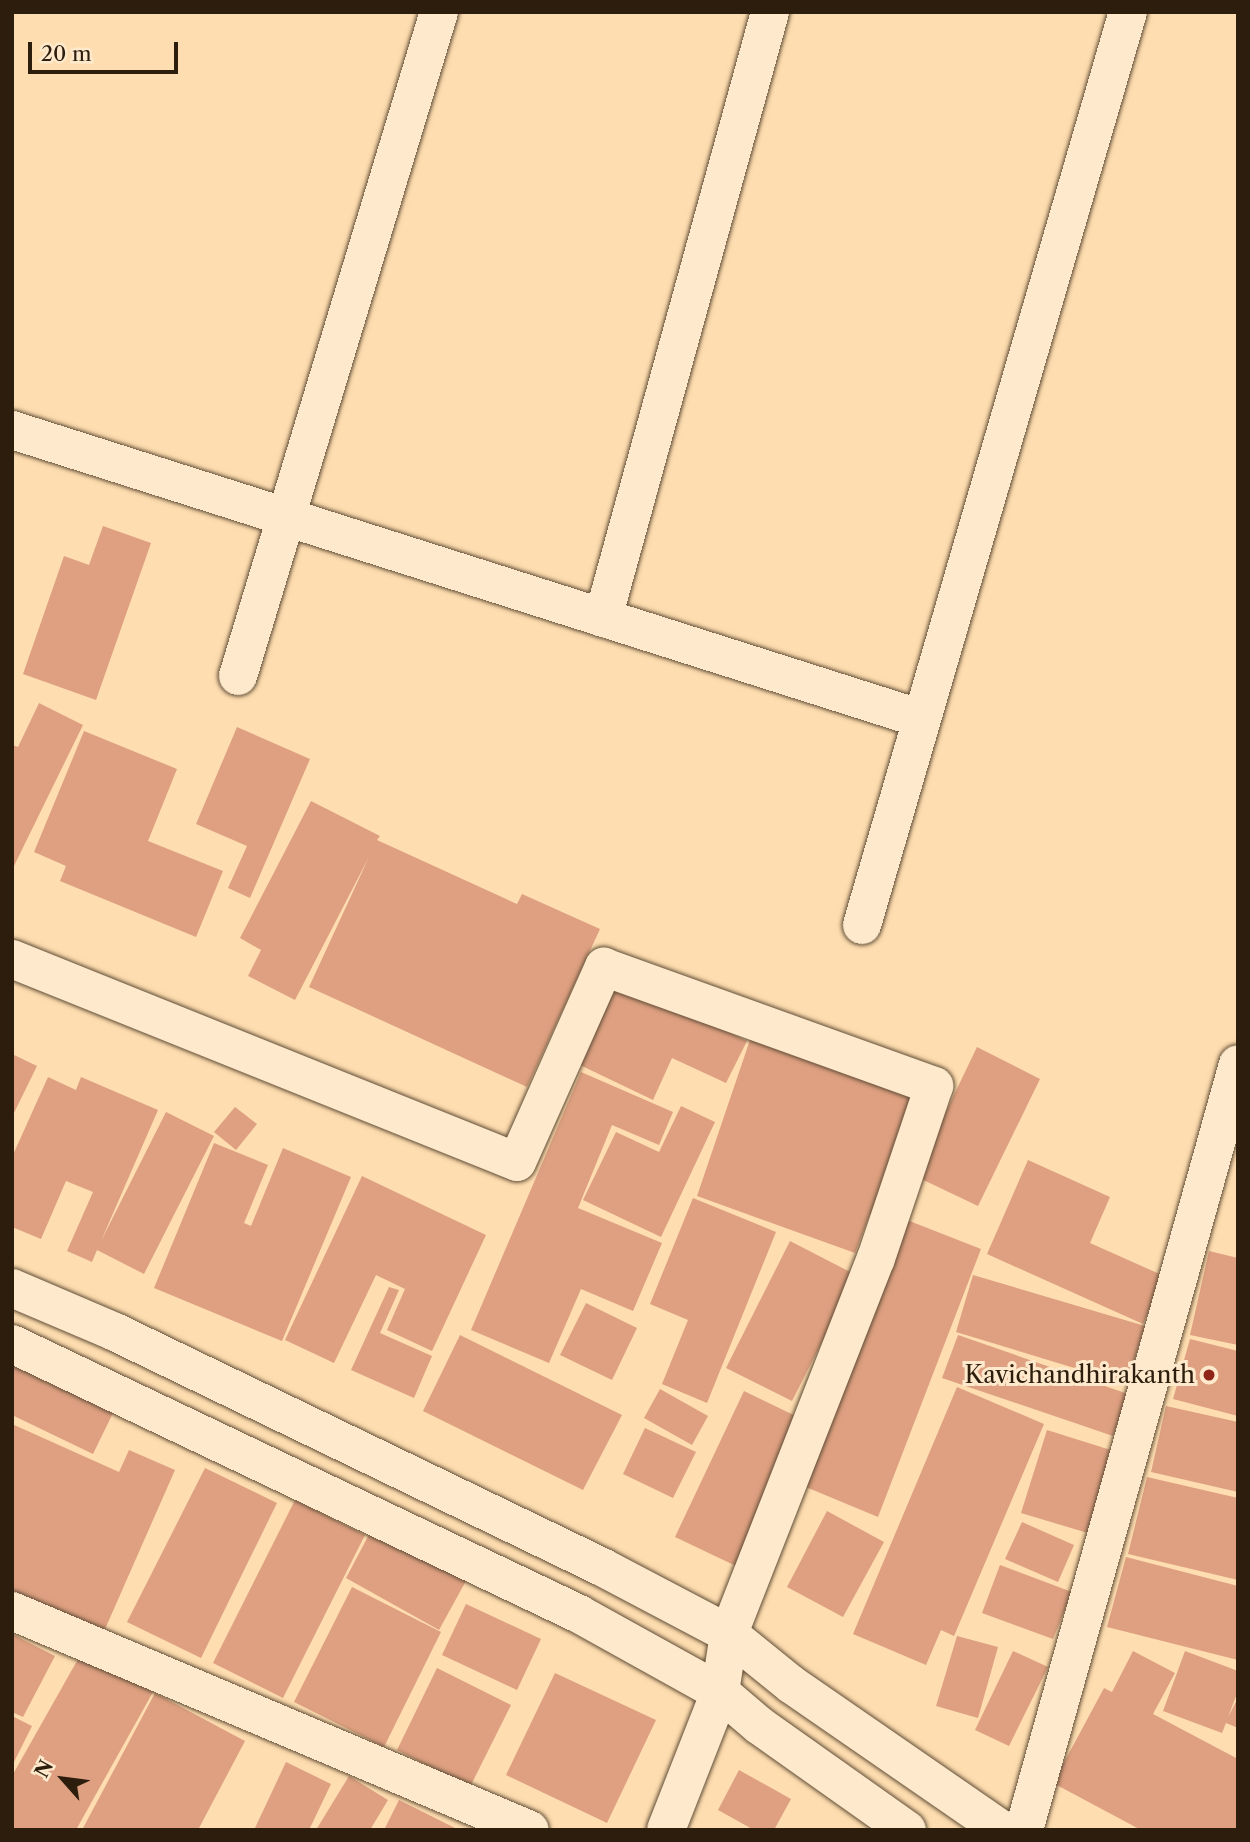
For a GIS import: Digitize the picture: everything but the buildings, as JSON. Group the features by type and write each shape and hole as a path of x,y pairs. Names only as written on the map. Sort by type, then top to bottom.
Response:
{"street":[{"path":"239,676 439,12"},
{"path":"603,618 770,12"},
{"path":"862,925 919,718 1128,12"},
{"path":"12,430 919,718"},
{"path":"12,959 517,1162 604,967 934,1086 876,1258 729,1634 720,1692 666,1830"},
{"path":"1024,1830 1238,1064"},
{"path":"12,1288 115,1332 590,1561 729,1634 793,1685 1002,1830"},
{"path":"12,1345 579,1614 720,1692 760,1726 907,1830"},
{"path":"12,1611 530,1830"}],"place":[{"name":"Kavichandhirakanth","path":"1209,1375"}]}
